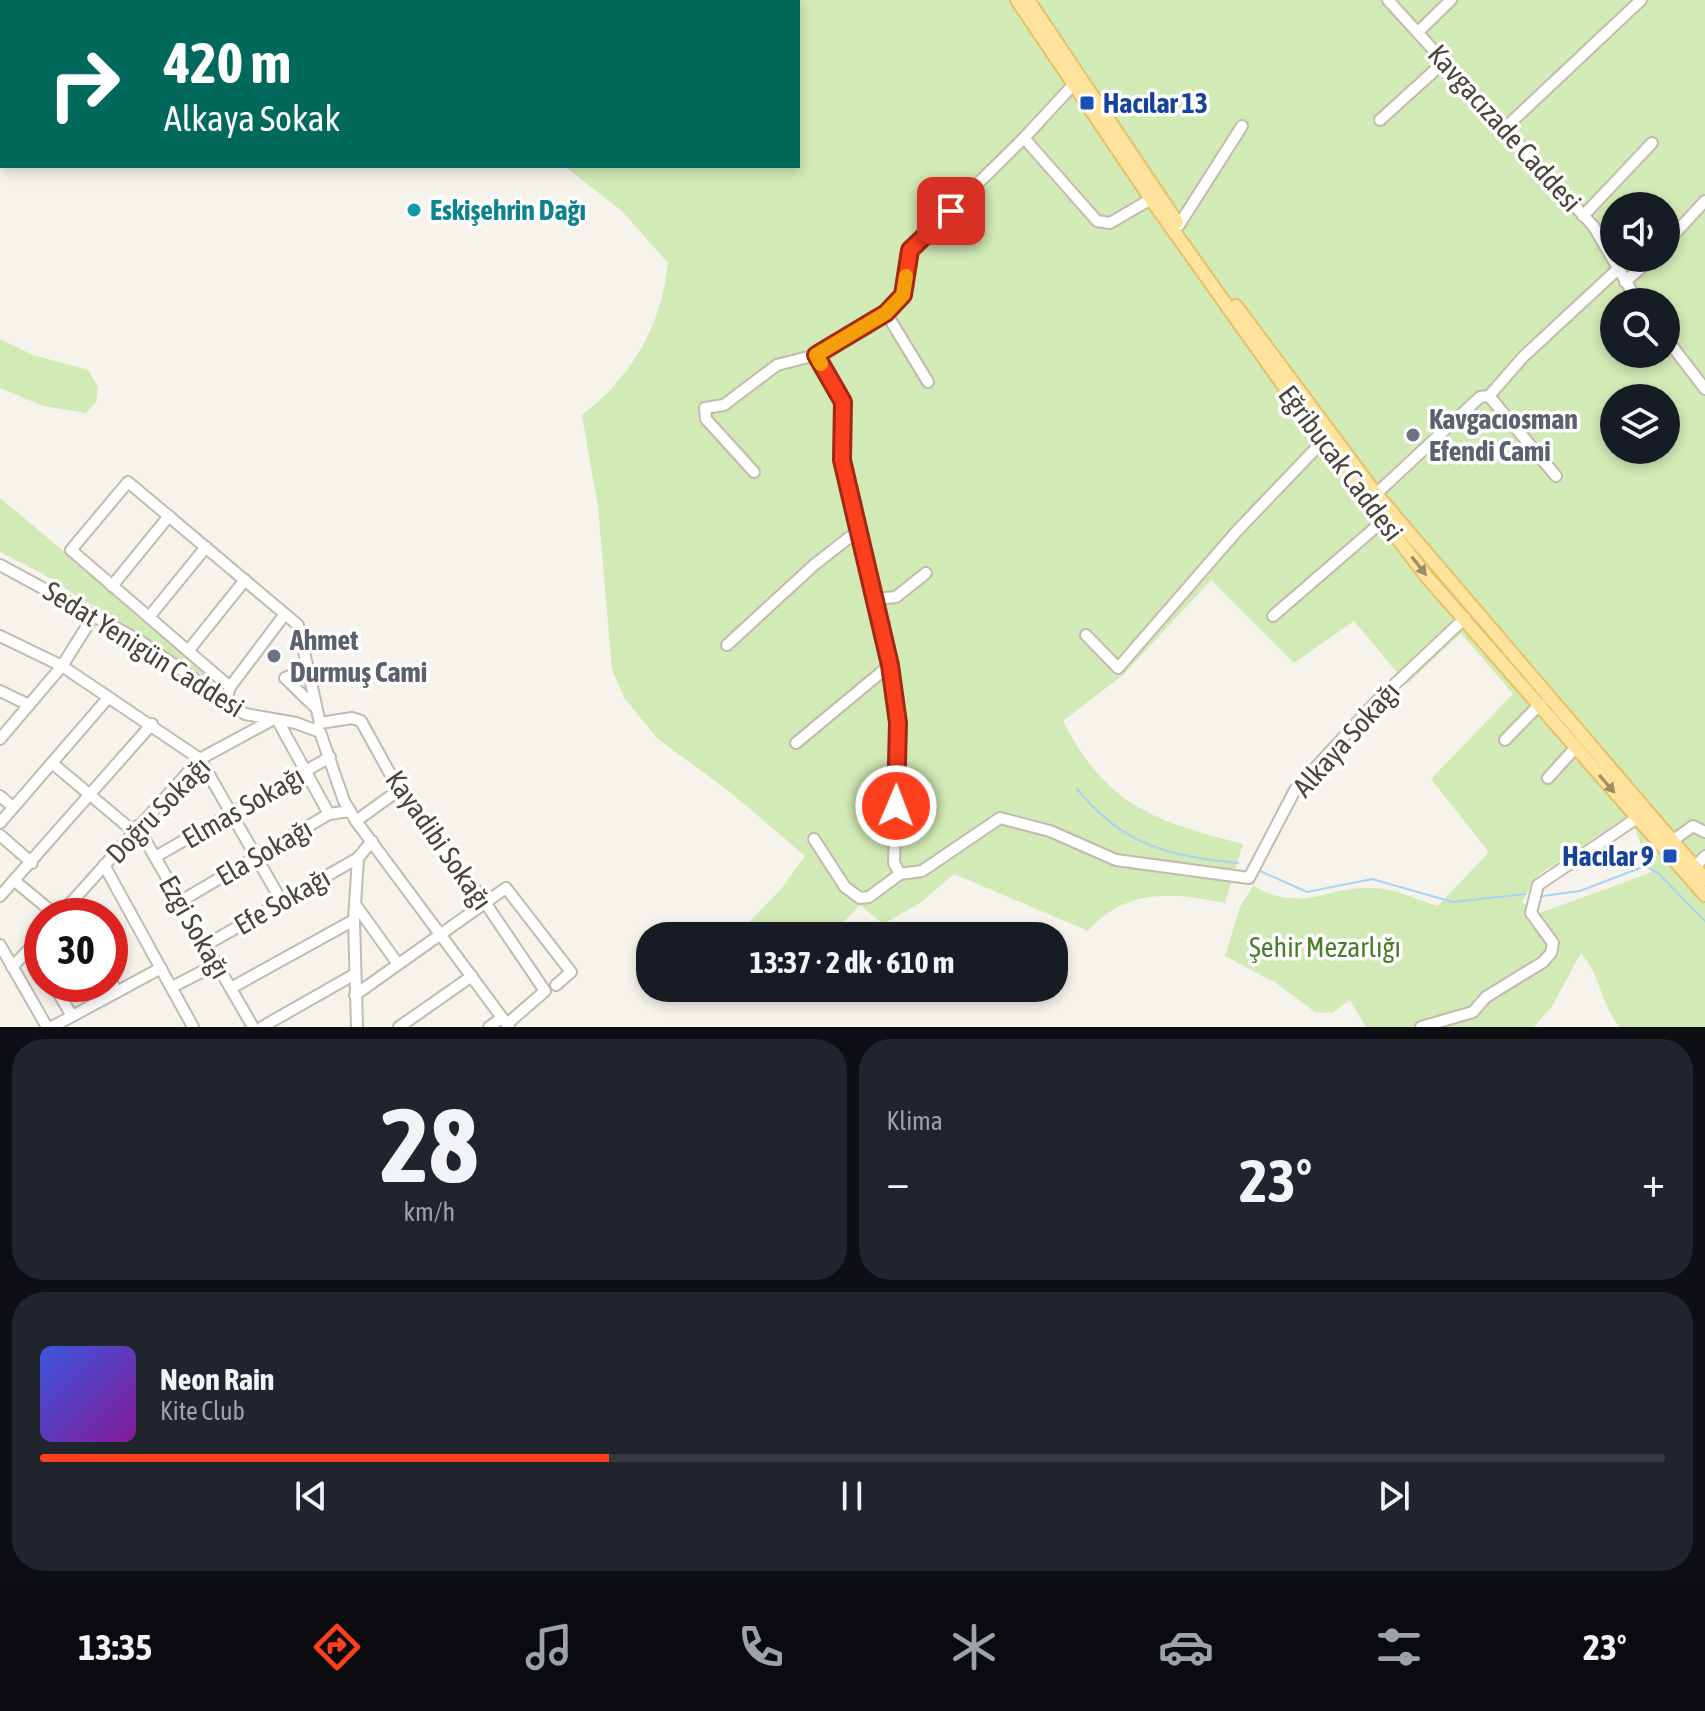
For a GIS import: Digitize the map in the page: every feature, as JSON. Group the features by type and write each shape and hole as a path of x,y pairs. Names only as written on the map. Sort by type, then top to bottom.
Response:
{"main road":[{"name":"Eğribucak Caddesi","path":"1017,0 1151,199 1323,441 1465,618 1705,895"},
{"name":"Eğribucak Caddesi","path":"1028,0 1179,225 1376,494 1705,879"}],"street":[{"name":"Kavgacızade Caddesi","path":"1388,0 1594,227 1600,238"},
{"path":"1419,31 1451,0"},
{"path":"1505,128 1641,0"},
{"path":"1380,120 1445,61"},
{"path":"754,472 706,419 704,410 724,405 777,365 816,355 886,313 903,295 910,250 1074,84"},
{"path":"1179,225 1242,126"},
{"path":"1024,138 1097,221 1110,223 1151,199"},
{"path":"1583,216 1652,143"},
{"path":"1680,228 1705,201"},
{"path":"1376,494 1480,397 1489,396 1524,356 1615,272"},
{"name":"Kavgacızade Caddesi","path":"1620,272 1629,288"},
{"path":"1625,282 1636,272"},
{"path":"886,313 928,382"},
{"path":"814,839 845,887 860,898 869,897 900,874 894,863 898,723 890,665 842,460 843,402 816,355"},
{"path":"1680,356 1705,389"},
{"path":"1489,396 1556,476"},
{"path":"1086,635 1118,668 1237,531 1323,441"},
{"path":"230,687 71,550 128,482 298,625 318,726 353,816 506,1023 489,1027"},
{"path":"112,586 169,516"},
{"path":"1273,616 1384,520"},
{"path":"727,645 814,565 860,529"},
{"path":"149,617 206,547"},
{"name":"Sedat Yenigün Caddesi","path":"0,565 94,615 245,714 318,726"},
{"path":"875,599 896,597 926,573"},
{"path":"188,651 245,580"},
{"path":"226,700 230,687 285,614"},
{"path":"0,739 62,666 94,615"},
{"name":"Alkaya Sokağı","path":"900,874 922,871 1000,818 1050,831 1116,860 1249,878 1295,790 1377,701 1465,618"},
{"path":"0,636 62,666 200,759 282,902"},
{"path":"796,743 890,665"},
{"path":"308,668 285,678 317,709"},
{"path":"0,691 29,705"},
{"path":"0,823 108,698"},
{"path":"1505,740 1540,704"},
{"name":"Kayadibi Sokağı","path":"318,726 352,718 361,721 399,790 484,901 545,991 506,1023"},
{"path":"274,721 329,814"},
{"name":"Doğru Sokağı","path":"75,898 200,759 274,721"},
{"path":"0,896 16,882 152,724"},
{"path":"1548,778 1576,747"},
{"name":"Elmas Sokağı","path":"155,857 330,757"},
{"name":"Ezgi Sokağı","path":"52,763 135,829 155,857 253,1027"},
{"path":"353,816 399,790"},
{"path":"0,796 13,807"},
{"name":"Ela Sokağı","path":"181,901 329,814 353,816"},
{"path":"1421,1027 1467,1015 1486,997 1543,962 1551,953 1553,943 1531,913 1538,885 1637,818"},
{"path":"1672,841 1693,826 1705,832"},
{"path":"0,835 32,863"},
{"path":"357,1027 354,920 358,858 372,841"},
{"path":"1695,867 1705,856"},
{"name":"Efe Sokağı","path":"206,945 358,858"},
{"path":"104,865 193,1027"},
{"path":"16,882 36,898"},
{"path":"355,995 504,888 510,890 571,972 556,985"},
{"path":"355,904 398,964"},
{"path":"231,988 354,920"},
{"path":"0,945 49,1027 98,1002"},
{"path":"12,967 24,956"},
{"path":"172,987 217,964"},
{"path":"128,986 161,968"},
{"path":"262,1027 355,974"},
{"path":"399,1027 472,976"},
{"path":"64,1002 72,1016"}],"green space":[{"name":"Şehir Mezarlığı","path":"800,0 1705,0 1705,1027 1619,1027 1581,953 1551,1008 1534,1027 1366,1027 1350,1000 1332,1013 1315,1012 1276,983 1225,956 1240,907 1253,886 1287,898 1314,897 1356,888 1381,889 1438,906 1489,852 1431,779 1513,694 1461,633 1407,684 1354,621 1294,663 1211,580 1123,675 1063,721 1097,773 1136,806 1184,827 1243,844 1225,903 1169,896 1134,900 1103,917 1088,931 954,874 920,903 887,922 881,922 860,905 844,922 749,922 782,888 805,856 730,792 658,739 625,699 612,670 598,507 582,415 616,384 641,348 659,308 668,263 622,211 567,168 800,168","holes":["1629,815 1652,872 1540,913 1522,902 1538,875"]},
{"path":"0,339 33,355 88,370 98,387 96,402 86,413 43,406 0,388"},
{"path":"0,498 221,683 224,689 41,573 0,552"}],"waterway":[{"path":"1077,789 1112,824 1149,845 1169,852 1238,863"},
{"path":"1543,896 1580,891 1645,866 1658,873 1705,921"},
{"path":"1260,871 1307,892 1372,879 1453,902 1526,894"}],"slow traffic":[{"path":"821,364 816,355 886,313 903,295 906,276"}],"place":[{"name":"Hacılar 13","path":"1087,103"},
{"name":"Eskişehrin Dağı","path":"414,210"},
{"name":"Kavgacıosman Efendi Cami","path":"1413,435"},
{"name":"Ahmet Durmuş Cami","path":"274,656"},
{"name":"Hacılar 9","path":"1670,856"}],"route":[{"path":"896,806 898,723 890,665 842,460 840,433 843,402 816,355 886,313 903,295 910,250 951,211"}]}
